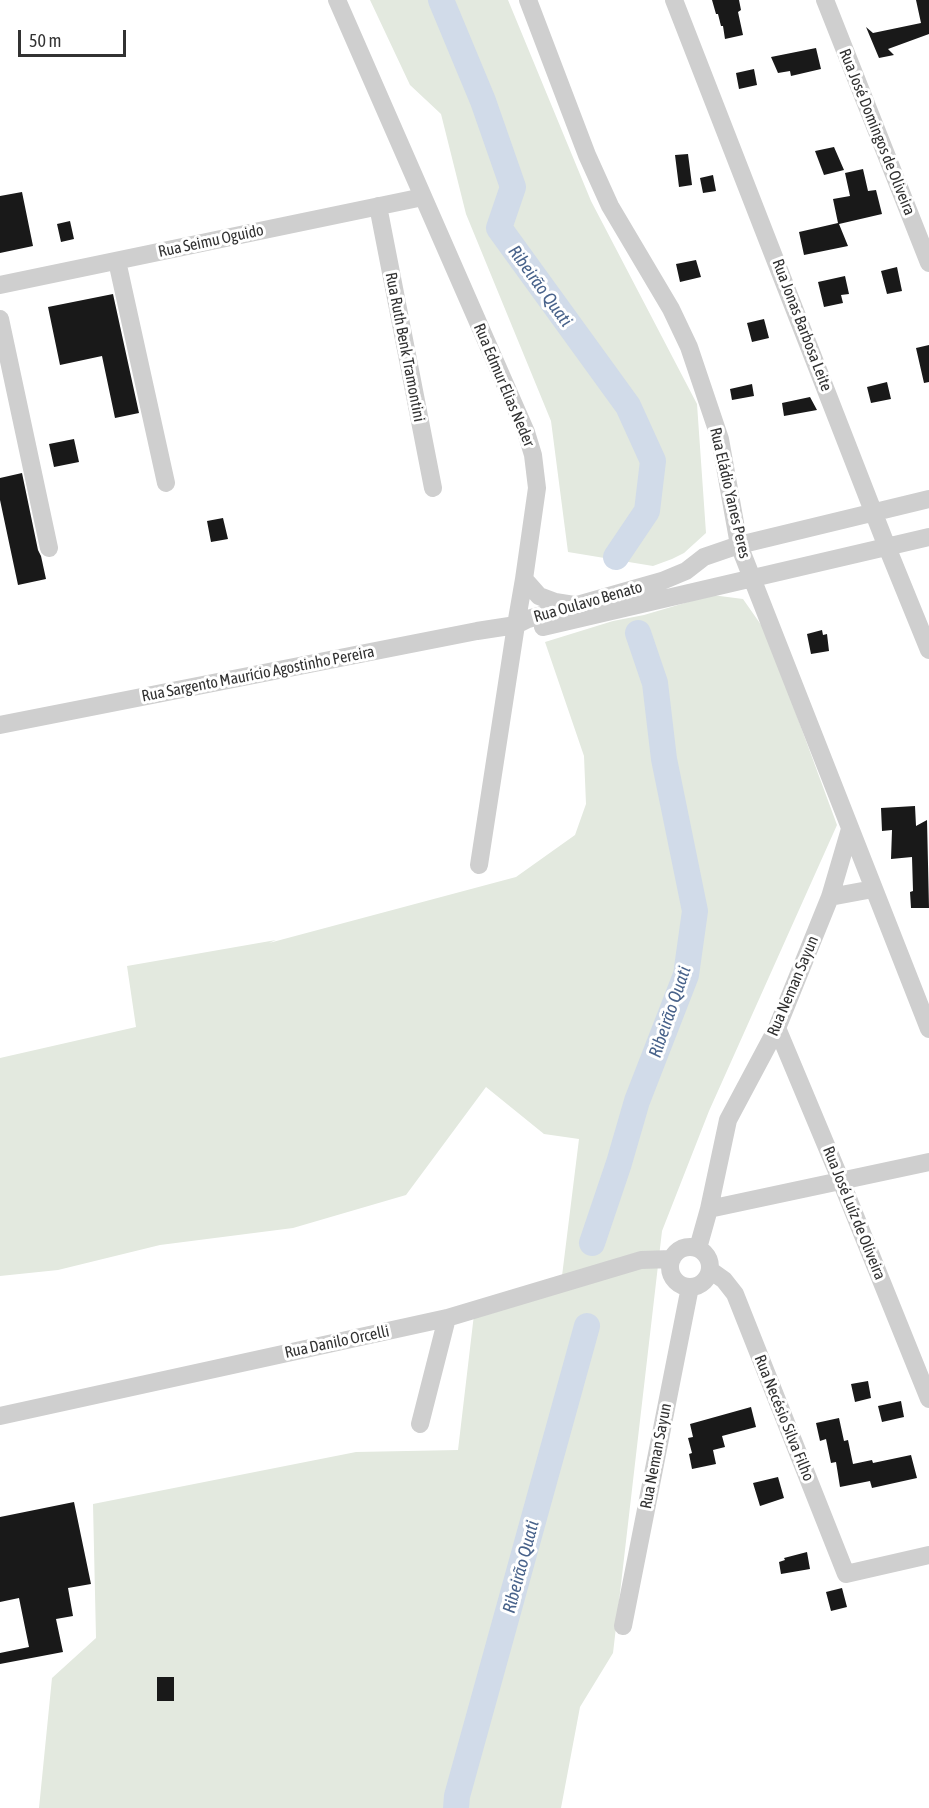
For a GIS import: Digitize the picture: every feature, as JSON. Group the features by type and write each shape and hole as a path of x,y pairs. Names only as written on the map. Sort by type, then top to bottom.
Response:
{"street":[{"name":"Rua Edmur Elias Neder","path":"337,0 526,432 533,455 537,488 479,866"},
{"name":"Rua Eládio Yanes Peres","path":"528,0 587,154 610,206 671,309 688,347 720,439 738,545 929,1029"},
{"name":"Rua Jonas Barbosa Leite","path":"674,0 929,650"},
{"name":"Rua José Domingos de Oliveira","path":"825,0 929,263"},
{"name":"Rua Seimu Oguido","path":"0,285 423,197"},
{"name":"Rua Ruth Benk Tramontini","path":"378,206 433,488"},
{"path":"117,261 166,483"},
{"path":"0,319 48,548"},
{"name":"Rua Oulavo Benato","path":"516,625 528,619 662,581 686,571 704,557 738,545 929,499"},
{"name":"Rua Oulavo Benato","path":"516,625 529,630 929,537"},
{"path":"524,579 539,596 576,606"},
{"name":"Rua Sargento Maurício Agostinho Pereira","path":"0,724 516,625"},
{"name":"Rua Neman Sayun","path":"698,1248 709,1209 728,1120 777,1028 830,897 850,829"},
{"path":"830,897 873,889"},
{"name":"Rua José Luíz de Oliveira","path":"777,1028 929,1399"},
{"path":"709,1209 929,1162"},
{"path":"686,1247 698,1248 710,1261 707,1279 690,1287 678,1283 670,1266 672,1259 686,1247"},
{"name":"Rua Danilo Orcelli","path":"0,1416 447,1318 641,1260 672,1259"},
{"name":"Rua Necésio Silva Filho","path":"710,1270 724,1280 735,1294 846,1574 929,1555"},
{"name":"Rua Neman Sayun","path":"623,1626 690,1287"},
{"path":"420,1424 447,1318"}],"shaded area":[{"path":"370,0 508,0 591,201 697,404 706,533 684,553 653,566 568,552 551,421 466,214 441,114 410,85"},
{"path":"712,595 743,599 766,632 837,825 709,1111 662,1231 613,1653 580,1707 561,1808 39,1808 52,1678 96,1638 93,1504 356,1452 458,1450 475,1306 560,1292 579,1139 544,1134 486,1087 406,1195 293,1228 160,1245 58,1270 0,1276 0,1058 136,1027 127,966 276,940 269,943 516,877 575,835 586,804 584,756 545,642"}],"building":[{"path":"712,0 739,0 741,10 738,12 743,35 725,39 723,26 721,26"},
{"path":"916,0 929,0 929,34 888,49 894,55 879,58 866,27 873,33 921,23"},
{"path":"816,48 821,69 791,76 790,71 778,73 771,57"},
{"path":"754,69 757,85 739,89 736,73"},
{"path":"834,147 844,170 824,175 815,151"},
{"path":"688,154 692,185 679,187 675,155"},
{"path":"863,169 868,191 876,190 882,214 839,224 848,246 804,255 799,232 838,223 833,199 850,196 845,173"},
{"path":"713,175 716,191 703,193 700,178"},
{"path":"22,192 33,246 0,253 0,196"},
{"path":"70,221 74,239 61,242 57,224"},
{"path":"696,260 701,277 680,282 676,264"},
{"path":"897,267 902,291 887,294 881,271"},
{"path":"845,276 849,294 841,295 843,303 824,307 818,282"},
{"path":"113,294 139,413 115,418 102,356 60,365 48,307"},
{"path":"764,319 769,338 752,342 747,323"},
{"path":"929,345 929,382 924,383 916,348"},
{"path":"887,382 891,399 871,403 867,387"},
{"path":"752,384 754,396 732,400 730,389"},
{"path":"810,397 817,410 784,416 782,403"},
{"path":"74,439 79,462 54,467 49,444"},
{"path":"22,473 46,579 18,585 0,500 0,478"},
{"path":"223,518 228,539 211,542 207,521"},
{"path":"822,630 823,635 827,634 829,651 811,654 807,634"},
{"path":"915,806 916,826 927,820 929,908 911,908 912,857 891,859 892,830 882,831 881,808"},
{"path":"868,1381 871,1398 855,1402 851,1384"},
{"path":"901,1401 904,1417 882,1422 878,1406"},
{"path":"751,1407 756,1427 722,1436 725,1447 713,1450 716,1464 692,1469 689,1454 692,1453 688,1438 693,1437 690,1424"},
{"path":"839,1418 844,1441 848,1440 853,1464 872,1460 873,1463 911,1455 917,1478 872,1488 870,1481 840,1487 836,1462 831,1463 826,1439 820,1441 816,1423"},
{"path":"778,1477 784,1498 760,1506 753,1483"},
{"path":"74,1502 91,1584 68,1588 73,1616 56,1619 63,1652 0,1664 0,1653 29,1647 19,1598 0,1602 0,1517"},
{"path":"807,1552 810,1569 781,1574 779,1562 785,1560 784,1558"},
{"path":"842,1588 847,1607 831,1611 826,1592"},
{"path":"157,1677 174,1677 174,1701 157,1701"}],"waterway":[{"name":"Ribeirão Quati","path":"441,0 483,101 513,187 499,228 628,406 653,461 647,511 616,557"},
{"name":"Ribeirão Quati","path":"592,1243 637,1101 686,975 695,911 664,759 655,683 638,633"},
{"name":"Ribeirão Quati","path":"456,1808 457,1796 587,1326"}]}
